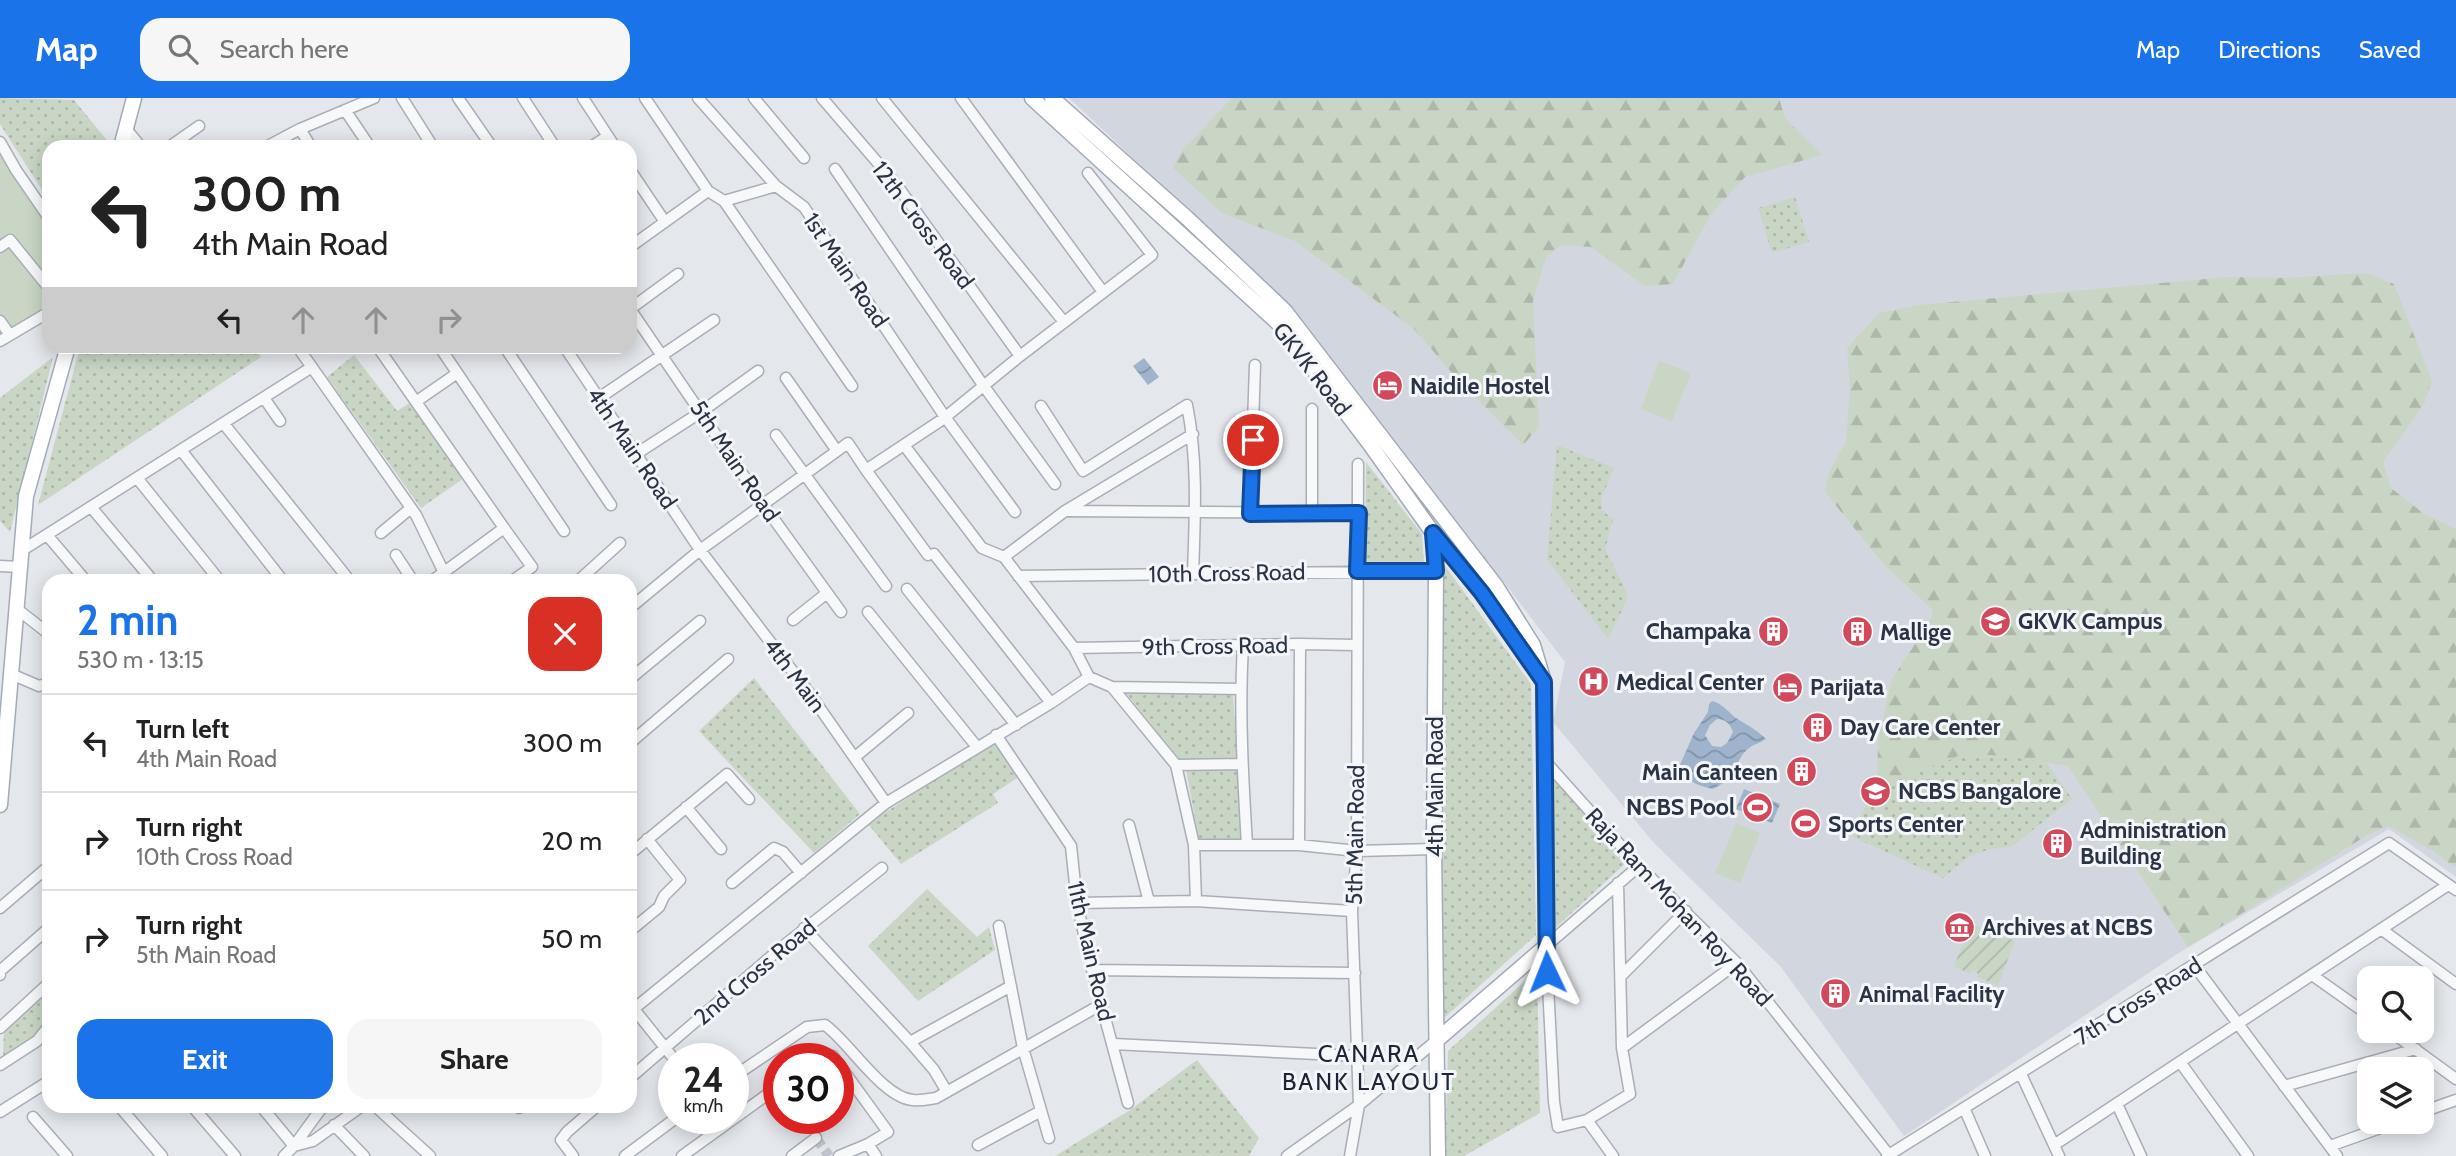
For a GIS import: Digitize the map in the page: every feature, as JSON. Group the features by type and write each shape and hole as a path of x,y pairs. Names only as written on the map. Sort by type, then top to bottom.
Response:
{"main road":[{"path":"123,140 134,98"},
{"name":"GKVK Road","path":"1032,98 1279,324 1433,533 1482,593 1544,682"},
{"name":"GKVK Road","path":"1052,98 1187,218 1285,311 1496,586 1533,645 1544,682 1546,946"},
{"path":"1176,229 1187,218"},
{"path":"0,805 26,496 66,354"},
{"path":"1421,517 1435,506"},
{"name":"4th Main Road","path":"1433,533 1436,571 1434,849 1437,1040"},
{"path":"1438,1156 1437,1040 1546,946"}],"street":[{"path":"279,140 374,98"},
{"path":"402,98 429,140"},
{"path":"458,98 487,140"},
{"path":"523,98 550,140"},
{"path":"583,98 611,140"},
{"path":"645,98 708,191 724,201 852,386"},
{"name":"1st Main Road","path":"698,98 776,186 804,207 945,417 1016,512"},
{"path":"754,98 804,158"},
{"name":"12th Cross Road","path":"822,98 896,184 1020,356"},
{"path":"961,98 1103,292"},
{"path":"887,100 1064,322"},
{"path":"345,110 365,140"},
{"path":"179,140 199,126"},
{"path":"126,129 135,140"},
{"path":"300,129 307,140"},
{"path":"602,140 608,136"},
{"path":"0,142 42,208"},
{"path":"835,169 983,385 1055,484"},
{"path":"866,470 945,417 1152,255 1088,173"},
{"path":"637,182 665,222"},
{"path":"724,201 776,186"},
{"path":"637,242 708,191"},
{"path":"0,247 10,240 42,279"},
{"path":"637,304 678,274"},
{"path":"0,321 5,338 42,316"},
{"name":"5th Main Road","path":"637,319 763,504 841,612"},
{"path":"599,398 714,320"},
{"path":"303,354 411,508 445,574"},
{"path":"383,354 532,567 522,574"},
{"path":"444,354 564,531"},
{"path":"509,354 611,505"},
{"name":"4th Main Road","path":"570,354 700,550"},
{"path":"1250,514 1255,365"},
{"path":"0,566 21,559 47,535 312,367"},
{"path":"636,454 758,371"},
{"path":"417,401 456,374"},
{"path":"786,378 837,451"},
{"path":"264,398 280,421"},
{"path":"1041,406 1083,471 1187,405 1193,434 1193,573"},
{"path":"1312,409 1312,514"},
{"path":"224,424 344,574"},
{"path":"1004,557 1065,511 1193,434"},
{"path":"776,435 886,586"},
{"path":"637,602 700,550 848,443 931,555 1051,703"},
{"path":"904,446 982,548 1004,557 1074,648 1089,677 1112,687 1241,689"},
{"path":"181,450 278,574"},
{"name":"5th Main Road","path":"1350,1156 1359,1105 1352,911 1357,851 1359,464"},
{"path":"137,478 214,574"},
{"path":"91,507 147,574"},
{"path":"381,533 411,508"},
{"path":"1065,511 1359,513"},
{"path":"448,574 504,528"},
{"path":"47,535 80,574"},
{"path":"586,574 621,543"},
{"name":"4th Main","path":"700,550 810,694 887,803"},
{"path":"396,555 408,574"},
{"name":"10th Cross Road","path":"1018,576 1436,571"},
{"path":"907,589 1016,725"},
{"path":"793,620 827,593"},
{"path":"17,609 42,629"},
{"path":"868,612 977,747"},
{"path":"637,673 700,621"},
{"path":"1299,845 1300,644"},
{"name":"9th Cross Road","path":"1074,648 1356,645"},
{"path":"1243,646 1242,764 1247,845"},
{"path":"637,737 728,659"},
{"path":"12,674 42,685"},
{"path":"637,1003 887,803 1089,677"},
{"path":"1112,687 1176,765 1194,845 1196,901"},
{"path":"855,757 908,713"},
{"name":"11th Main Road","path":"996,735 1071,846 1077,903 1091,970 1128,1103"},
{"name":"Raja Ram Mohan Roy Road","path":"1544,760 1639,866 1737,962 1888,1155"},
{"path":"1176,765 1242,764"},
{"path":"637,848 727,774 749,799"},
{"path":"686,807 721,849"},
{"path":"1129,825 1149,902"},
{"path":"637,925 659,907 664,896 680,880 647,839"},
{"name":"7th Cross Road","path":"1888,1155 1965,1110 2389,843 2452,888"},
{"path":"1194,845 1299,845 1357,851 1434,849"},
{"path":"732,883 774,848 783,852 801,873"},
{"path":"1618,883 1622,1048 1630,1094 1587,1120 1558,1127 1554,1102 1546,946 1618,883 1639,866"},
{"name":"2nd Cross Road","path":"671,1043 804,928 882,868"},
{"path":"0,908 42,872"},
{"path":"2021,1074 2057,1151 2117,1104 2238,1023 2381,929 2452,888"},
{"path":"1077,903 1196,901 1352,911"},
{"path":"1620,976 1686,911"},
{"path":"999,926 1023,1048 1049,1138"},
{"path":"804,928 910,1042 934,1070 947,1093"},
{"path":"2381,929 2456,984"},
{"path":"0,975 0,971 42,934"},
{"path":"1622,1048 1737,962"},
{"path":"2194,965 2333,1151 2371,1134"},
{"path":"1091,970 1355,973"},
{"path":"2312,975 2357,1007"},
{"path":"910,1042 1012,986"},
{"path":"0,1028 42,989"},
{"path":"749,1066 807,1027 825,1025 838,1034 853,1055 886,1087 911,1100 936,1098 1102,1004"},
{"path":"637,1015 661,1043"},
{"path":"0,1065 37,1041 42,1035"},
{"path":"1287,1156 1359,1105 1437,1040"},
{"path":"2407,1043 2456,1079"},
{"path":"1113,1044 1357,1056"},
{"path":"2284,1086 2416,1049"},
{"name":"2nd Cross Road","path":"637,1072 658,1054"},
{"path":"2180,1062 2248,1156"},
{"path":"0,1112 42,1085"},
{"path":"839,1156 888,1132 854,1085"},
{"path":"682,1156 763,1098"},
{"path":"2434,1108 2456,1100"},
{"path":"2117,1104 2141,1156"},
{"path":"1965,1110 1985,1156"},
{"path":"978,1145 1041,1111"},
{"path":"125,1113 162,1156"},
{"path":"198,1113 235,1156"},
{"path":"267,1113 294,1146"},
{"path":"284,1156 318,1113"},
{"path":"294,1146 313,1140 352,1113"},
{"path":"383,1113 430,1156"},
{"path":"573,1156 561,1140 589,1113"},
{"path":"33,1116 67,1156"},
{"path":"1587,1120 1613,1156"},
{"path":"334,1125 364,1156"},
{"path":"625,1156 658,1131"},
{"path":"792,1156 816,1138"},
{"path":"868,1144 876,1156"}],"shaded area":[{"name":"GKVK Campus","path":"1069,98 2456,98 2456,877 2389,829 2177,954 1904,1136 1781,967 1654,843 1553,722 1565,662 1297,312"}],"green space":[{"path":"0,98 74,100 107,140 42,140 42,190 0,124"},
{"path":"1232,98 1779,98 1785,118 1822,155 1745,177 1711,214 1673,284 1645,286 1591,247 1561,245 1546,257 1533,301 1539,427 1523,445 1460,382 1413,328 1295,241 1222,213 1173,168 1180,153"},
{"path":"0,153 42,212 42,311 0,336"},
{"path":"1795,197 1809,242 1772,253 1758,208"},
{"path":"2366,273 2394,284 2432,381 2424,404 2383,462 2391,488 2423,513 2456,529 2456,868 2433,851 2389,826 2369,834 2188,947 2068,766 1965,753 1911,776 1877,784 1878,742 1892,679 1929,623 1933,610 1885,566 1825,492 1829,472 1846,442 1850,388 1847,348 1879,313 1920,305 2227,277 2286,278"},
{"path":"78,354 259,354 261,357 38,505"},
{"path":"354,355 397,411 410,403 464,478 421,508 327,377"},
{"path":"53,357 10,532 0,521 0,398"},
{"path":"1659,361 1691,373 1672,421 1641,409"},
{"path":"1557,445 1614,468 1601,499 1602,510 1613,520 1605,549 1626,590 1627,600 1608,639 1547,559"},
{"path":"1366,462 1422,534 1424,565 1365,565"},
{"path":"1440,559 1531,684 1536,935 1443,1019"},
{"path":"754,678 860,814 814,853 699,731"},
{"path":"1126,693 1233,694 1243,839 1199,841 1186,769"},
{"path":"992,742 1020,776 993,794 998,803 901,864 868,824"},
{"path":"1965,753 2047,763 2072,799 2011,847 1990,849 1970,856 1943,878 1851,836 1877,784 1911,776"},
{"path":"1555,775 1629,860 1553,930 1550,781"},
{"name":"Sports Center","path":"1799,810 1819,817 1811,839 1792,831"},
{"path":"1736,823 1760,833 1740,883 1715,873"},
{"path":"927,889 977,937 989,927 995,950 918,1001 868,946"},
{"path":"1971,924 2015,941 1998,986 1977,977 1975,970 1970,974 1954,966"},
{"path":"1537,970 1540,1113 1464,1156 1445,1156 1448,1051"},
{"path":"42,994 42,1030 35,1039 3,1057 4,1027"},
{"path":"1197,1060 1259,1138 1249,1156 1055,1156 1130,1110"}],"water":[{"path":"1144,358 1159,377 1148,385 1133,366"},
{"path":"1712,701 1719,704 1766,739 1746,750 1732,778 1713,789 1693,782 1679,767 1694,733 1708,712","holes":["1717,719 1727,722 1733,732 1727,743 1721,747 1712,746 1705,735"]},
{"name":"NCBS Pool","path":"1744,789 1780,804 1772,823 1736,809"}],"tunnel":[{"path":"816,1138 829,1156"}],"place":[{"name":"Naidile Hostel","path":"1387,386"},
{"name":"GKVK Campus","path":"1995,621"},
{"name":"Champaka","path":"1774,631"},
{"name":"Mallige","path":"1857,632"},
{"name":"Medical Center","path":"1593,682"},
{"name":"Parijata","path":"1787,687"},
{"name":"Day Care Center","path":"1817,727"},
{"name":"Main Canteen","path":"1801,772"},
{"name":"NCBS Bangalore","path":"1875,791"},
{"name":"NCBS Pool","path":"1758,807"},
{"name":"Sports Center","path":"1805,824"},
{"name":"Administration Building","path":"2057,843"},
{"name":"Archives at NCBS","path":"1959,927"},
{"name":"Animal Facility","path":"1836,994"}],"district":[{"name":"CANARA BANK LAYOUT","path":"1369,1067"}],"route":[{"path":"1253,440 1250,514 1359,513 1357,571 1436,571 1433,533 1482,593 1544,682 1547,972"}]}
